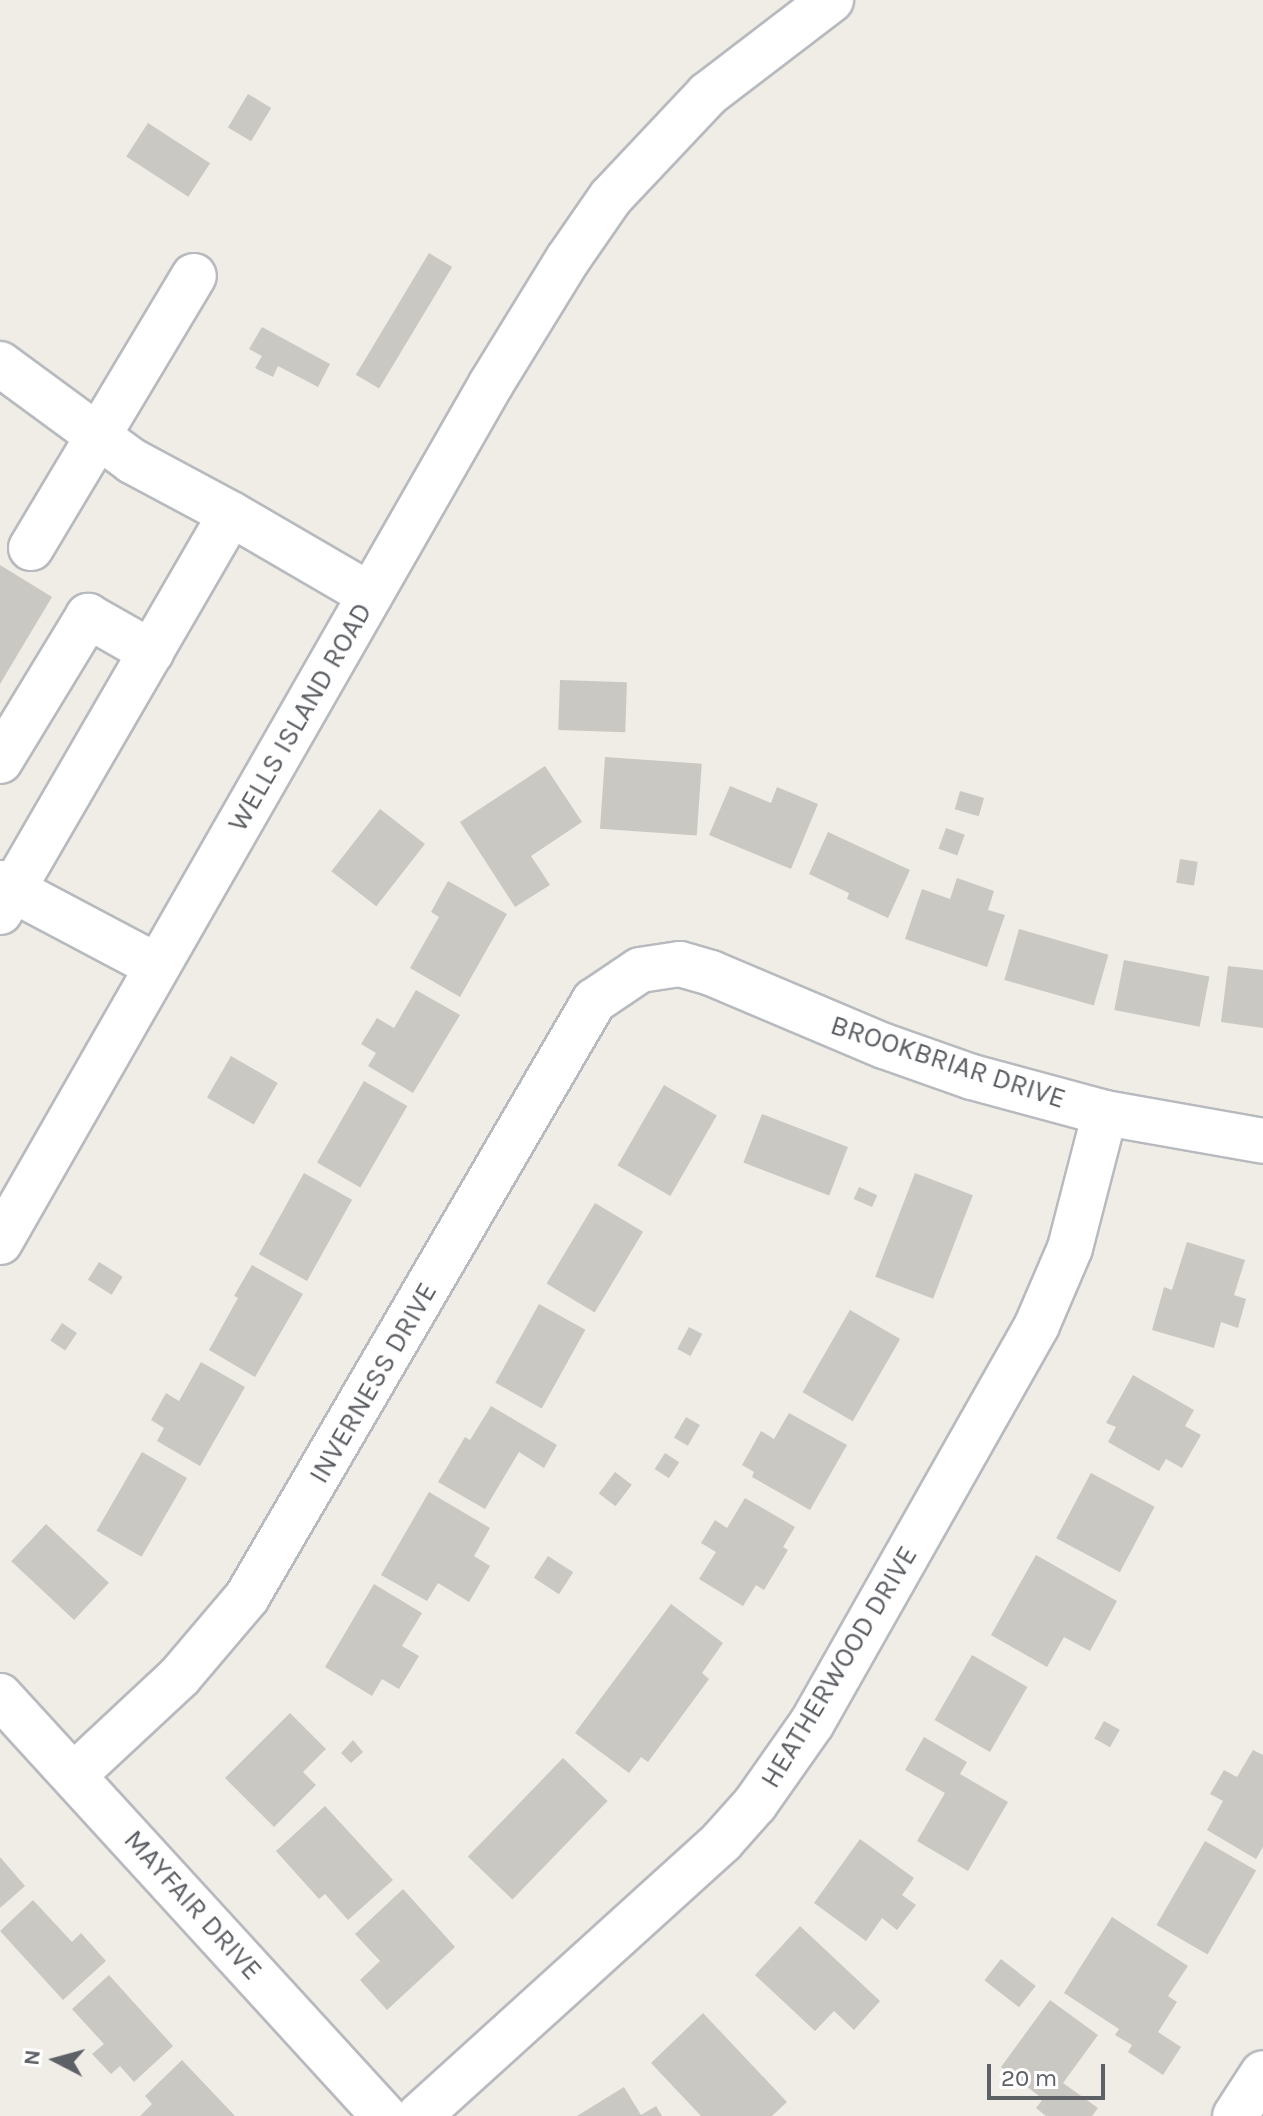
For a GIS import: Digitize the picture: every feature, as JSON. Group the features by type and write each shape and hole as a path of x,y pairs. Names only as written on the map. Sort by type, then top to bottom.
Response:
{"street":[{"name":"WELLS ISLAND ROAD","path":"0,1242 491,384 611,197 708,94 831,0"},
{"path":"31,548 194,276"},
{"path":"0,364 132,461 370,595"},
{"path":"157,966 4,896 231,514"},
{"path":"0,761 88,616 151,652"},
{"name":"BROOKBRIAR DRIVE","path":"640,970 680,964 711,973 899,1051 972,1077 1105,1113 1263,1141"},
{"name":"INVERNESS DRIVE","path":"74,1775 180,1676 247,1597 594,1001 640,970"},
{"name":"HEATHERWOOD DRIVE","path":"419,2116 722,1841 755,1804 812,1723 1037,1325 1070,1248 1105,1113"},
{"name":"MAYFAIR DRIVE","path":"0,1696 384,2116"},
{"path":"1235,2116 1263,2073"}],"building":[{"path":"248,94 271,108 251,141 228,127"},
{"path":"148,123 210,163 188,197 126,157"},
{"path":"429,253 452,267 379,389 356,375"},
{"path":"262,327 330,364 318,387 278,366 273,377 255,368 262,356 249,349"},
{"path":"0,565 52,597 0,684"},
{"path":"560,680 627,682 625,732 558,730"},
{"path":"605,757 702,764 697,836 600,829"},
{"path":"545,766 582,822 531,856 550,885 515,907 460,822"},
{"path":"730,786 771,803 777,787 818,804 791,869 709,835"},
{"path":"960,791 984,798 979,816 955,809"},
{"path":"380,809 425,844 376,906 331,871"},
{"path":"946,828 965,835 957,856 938,849"},
{"path":"828,832 910,870 888,918 847,899 849,893 809,874"},
{"path":"1180,859 1198,862 1194,886 1176,883"},
{"path":"957,878 994,891 988,910 1005,915 987,967 905,939 922,889 950,899"},
{"path":"448,881 507,914 460,997 410,968 439,917 431,912"},
{"path":"1019,929 1108,955 1094,1006 1004,980"},
{"path":"1124,960 1209,977 1200,1027 1114,1010"},
{"path":"1228,966 1263,970 1263,1028 1221,1022"},
{"path":"416,990 460,1015 413,1093 368,1066 376,1053 361,1044 377,1018 394,1028"},
{"path":"231,1056 278,1083 254,1125 207,1098"},
{"path":"364,1081 407,1106 360,1187 317,1162"},
{"path":"664,1085 717,1116 670,1196 618,1166"},
{"path":"762,1114 848,1147 829,1196 743,1163"},
{"path":"304,1173 352,1200 307,1281 259,1254"},
{"path":"915,1173 973,1195 933,1299 875,1277"},
{"path":"859,1187 877,1195 872,1207 854,1199"},
{"path":"595,1203 643,1232 595,1312 547,1284"},
{"path":"1187,1242 1245,1260 1234,1295 1246,1299 1238,1328 1221,1322 1214,1348 1152,1330 1164,1287 1172,1290"},
{"path":"99,1262 123,1277 112,1295 88,1280"},
{"path":"252,1265 303,1294 255,1377 209,1350 238,1298 234,1296"},
{"path":"539,1304 585,1330 542,1408 495,1383"},
{"path":"850,1310 900,1339 853,1421 802,1392"},
{"path":"62,1323 77,1333 65,1350 50,1340"},
{"path":"689,1327 702,1334 691,1356 677,1349"},
{"path":"201,1362 245,1387 200,1466 157,1441 164,1428 151,1420 166,1393 179,1401"},
{"path":"1133,1375 1194,1410 1185,1426 1201,1435 1182,1468 1166,1459 1159,1471 1108,1442 1116,1427 1106,1423"},
{"path":"491,1406 557,1445 544,1468 519,1452 485,1509 438,1482 465,1437 470,1440"},
{"path":"789,1413 847,1445 810,1510 752,1477 754,1472 742,1465 761,1431 774,1439"},
{"path":"686,1417 700,1425 688,1446 674,1438"},
{"path":"142,1452 187,1478 142,1557 96,1531"},
{"path":"665,1453 679,1462 669,1478 655,1469"},
{"path":"615,1472 632,1485 616,1506 599,1494"},
{"path":"1091,1473 1155,1507 1120,1572 1056,1538"},
{"path":"429,1492 490,1528 474,1556 490,1566 469,1602 438,1583 427,1601 381,1575"},
{"path":"745,1498 795,1527 783,1547 788,1550 764,1590 756,1585 743,1606 699,1579 716,1552 701,1543 715,1520 727,1528"},
{"path":"46,1524 109,1583 74,1620 11,1561"},
{"path":"1036,1555 1117,1601 1090,1651 1064,1637 1047,1667 991,1635"},
{"path":"548,1556 573,1572 559,1594 534,1578"},
{"path":"374,1584 422,1613 402,1646 419,1656 399,1689 382,1679 372,1696 325,1667"},
{"path":"671,1604 723,1643 702,1673 709,1679 648,1762 641,1757 629,1773 575,1733"},
{"path":"972,1655 1027,1687 990,1752 934,1720"},
{"path":"290,1713 326,1749 303,1772 316,1785 274,1827 225,1778"},
{"path":"1104,1721 1120,1730 1110,1747 1094,1738"},
{"path":"924,1737 967,1762 960,1774 1008,1802 968,1871 917,1841 945,1793 905,1770"},
{"path":"353,1740 363,1752 351,1763 341,1753"},
{"path":"1253,1750 1263,1755 1263,1847 1256,1859 1207,1830 1223,1801 1210,1794 1224,1770 1237,1777"},
{"path":"563,1758 608,1801 512,1900 468,1857"},
{"path":"325,1806 393,1880 348,1920 325,1894 319,1899 276,1851"},
{"path":"860,1839 914,1878 902,1895 916,1905 897,1930 882,1918 866,1941 814,1903"},
{"path":"1205,1841 1256,1870 1208,1955 1156,1925"},
{"path":"0,1857 25,1886 0,1908"},
{"path":"403,1889 455,1947 387,2010 360,1980 380,1961 355,1934"},
{"path":"33,1900 72,1942 81,1933 106,1961 63,2000 0,1931"},
{"path":"1112,1917 1188,1966 1168,1996 1177,2002 1158,2032 1181,2047 1163,2075 1128,2052 1132,2045 1115,2035 1119,2029 1064,1993"},
{"path":"800,1926 880,2001 854,2030 834,2011 815,2031 755,1975"},
{"path":"1001,1959 1036,1986 1019,2007 984,1980"},
{"path":"109,1975 173,2046 134,2082 120,2066 111,2074 92,2054 104,2044 72,2009"},
{"path":"1050,2000 1098,2035 1063,2083 1098,2108 1092,2116 1046,2116 1036,2108 1043,2099 1001,2067"},
{"path":"703,2013 787,2102 772,2116 701,2116 651,2063"},
{"path":"182,2060 235,2116 140,2116 152,2104 145,2096"},
{"path":"624,2087 641,2115 656,2106 662,2116 577,2116"}]}
